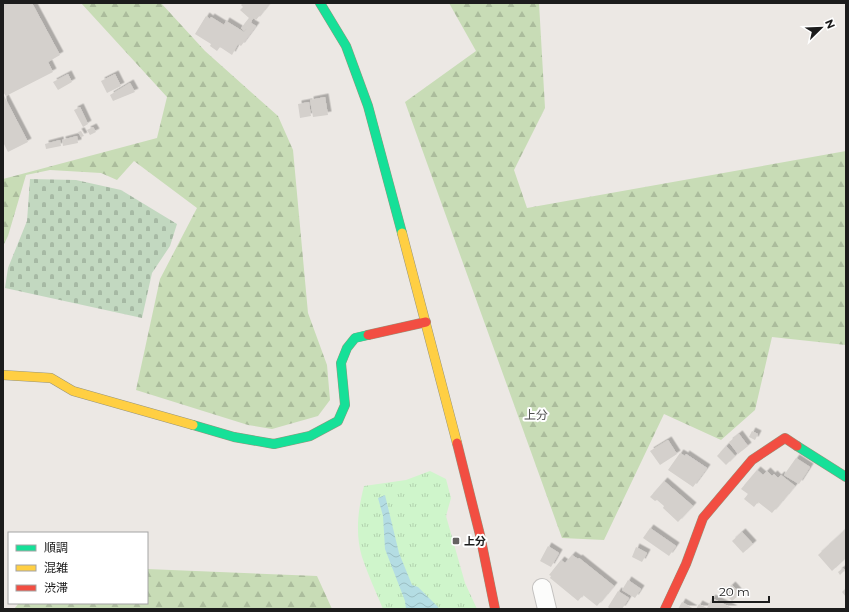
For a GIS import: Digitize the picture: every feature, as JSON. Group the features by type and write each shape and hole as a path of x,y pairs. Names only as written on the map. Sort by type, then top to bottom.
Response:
{"street":[{"path":"320,3 346,46 368,106 426,322 480,535 495,609"},
{"path":"3,375 51,378 73,392 234,437 274,444 310,436 338,421 344,405 341,363 347,348 355,338 426,322"},
{"path":"665,609 686,564 703,518 752,460 784,438 846,477"},
{"path":"542,588 547,609"}],"green space":[{"path":"81,3 161,3 205,51 278,116 293,150 308,313 327,365 330,400 318,416 272,429 248,425 136,390 160,279 197,208 134,161 117,180 101,173 50,170 26,175 8,236 3,246 3,179 157,138 167,97"},
{"path":"449,3 539,3 545,108 514,170 527,208 846,151 846,345 772,337 755,410 721,440 664,414 604,540 562,538 405,102 476,51"},
{"path":"30,179 76,180 121,190 177,224 170,246 152,273 142,318 5,288 8,268 27,221"},
{"path":"430,471 446,479 451,498 446,516 465,583 477,609 383,609 362,557 360,548 358,522 364,486 406,480"},
{"path":"148,569 317,576 332,609 14,609 18,604 148,604"}],"water":[{"path":"385,495 399,553 412,585 418,587 439,609 406,609 405,601 385,549 383,516 378,498"}],"building":[{"path":"3,3 32,3 60,55 48,62 53,72 6,96 3,92"},
{"path":"243,3 270,3 256,20 254,18 252,20 251,23 256,26 241,46 238,44 232,55 220,47 217,51 210,46 211,44 195,34 206,16 210,19 211,17 224,25 226,21 244,32 248,27 244,31 241,28 249,18 240,10 243,7 241,5"},
{"path":"68,74 72,82 58,90 53,82"},
{"path":"115,74 121,86 107,93 101,81"},
{"path":"130,83 135,92 113,101 110,95"},
{"path":"3,94 28,142 8,152 3,142"},
{"path":"325,97 328,115 313,117 310,100"},
{"path":"309,102 311,116 300,118 298,104"},
{"path":"80,107 88,124 83,127 74,110"},
{"path":"93,127 96,132 90,135 87,130"},
{"path":"81,131 84,136 81,137 78,132"},
{"path":"77,136 78,143 63,146 62,140"},
{"path":"60,140 61,146 46,149 45,144"},
{"path":"752,431 758,434 755,440 749,437"},
{"path":"739,434 748,446 738,454 729,442"},
{"path":"668,440 677,454 660,465 650,451"},
{"path":"726,446 735,456 726,465 717,456"},
{"path":"680,453 685,456 686,454 707,468 693,487 668,470"},
{"path":"796,458 810,467 799,484 784,475"},
{"path":"757,470 763,475 767,471 772,476 774,474 778,478 781,475 795,486 772,513 758,502 754,507 744,499 748,494 741,489"},
{"path":"664,481 693,506 678,522 663,508 664,506 657,500 655,501 650,497"},
{"path":"650,528 676,546 669,556 643,538"},
{"path":"846,529 846,558 832,571 818,555"},
{"path":"742,532 753,544 743,553 732,541"},
{"path":"548,546 559,553 551,567 540,561"},
{"path":"636,547 647,553 642,562 632,557"},
{"path":"572,555 578,559 579,558 614,586 597,606 583,595 578,601 550,578 551,576 549,575 561,560 565,563"},
{"path":"843,568 845,570 840,575 838,572"},
{"path":"628,580 641,589 635,598 622,590"},
{"path":"732,585 740,594 732,601 724,593"},
{"path":"846,588 846,597 842,592"},
{"path":"618,591 629,598 622,609 610,609 608,607"},
{"path":"712,598 734,609 696,609 699,604 707,608"},
{"path":"682,602 694,609 678,609"}],"traffic: fast":[{"path":"320,3 346,46 368,106 402,233"},
{"path":"193,425 234,437 274,444 310,436 338,421 345,405 341,363 347,348 355,338 368,335"},
{"path":"797,446 846,477"}],"traffic: slow":[{"path":"402,233 457,443"},
{"path":"3,375 51,378 73,391 193,425"}],"traffic: jam":[{"path":"368,335 426,322"},
{"path":"665,609 686,564 703,518 752,460 785,438 797,446"},
{"path":"457,443 480,535 495,609"}],"place":[{"name":"上分","path":"456,541"}],"district":[{"name":"上分","path":"536,414"}]}
